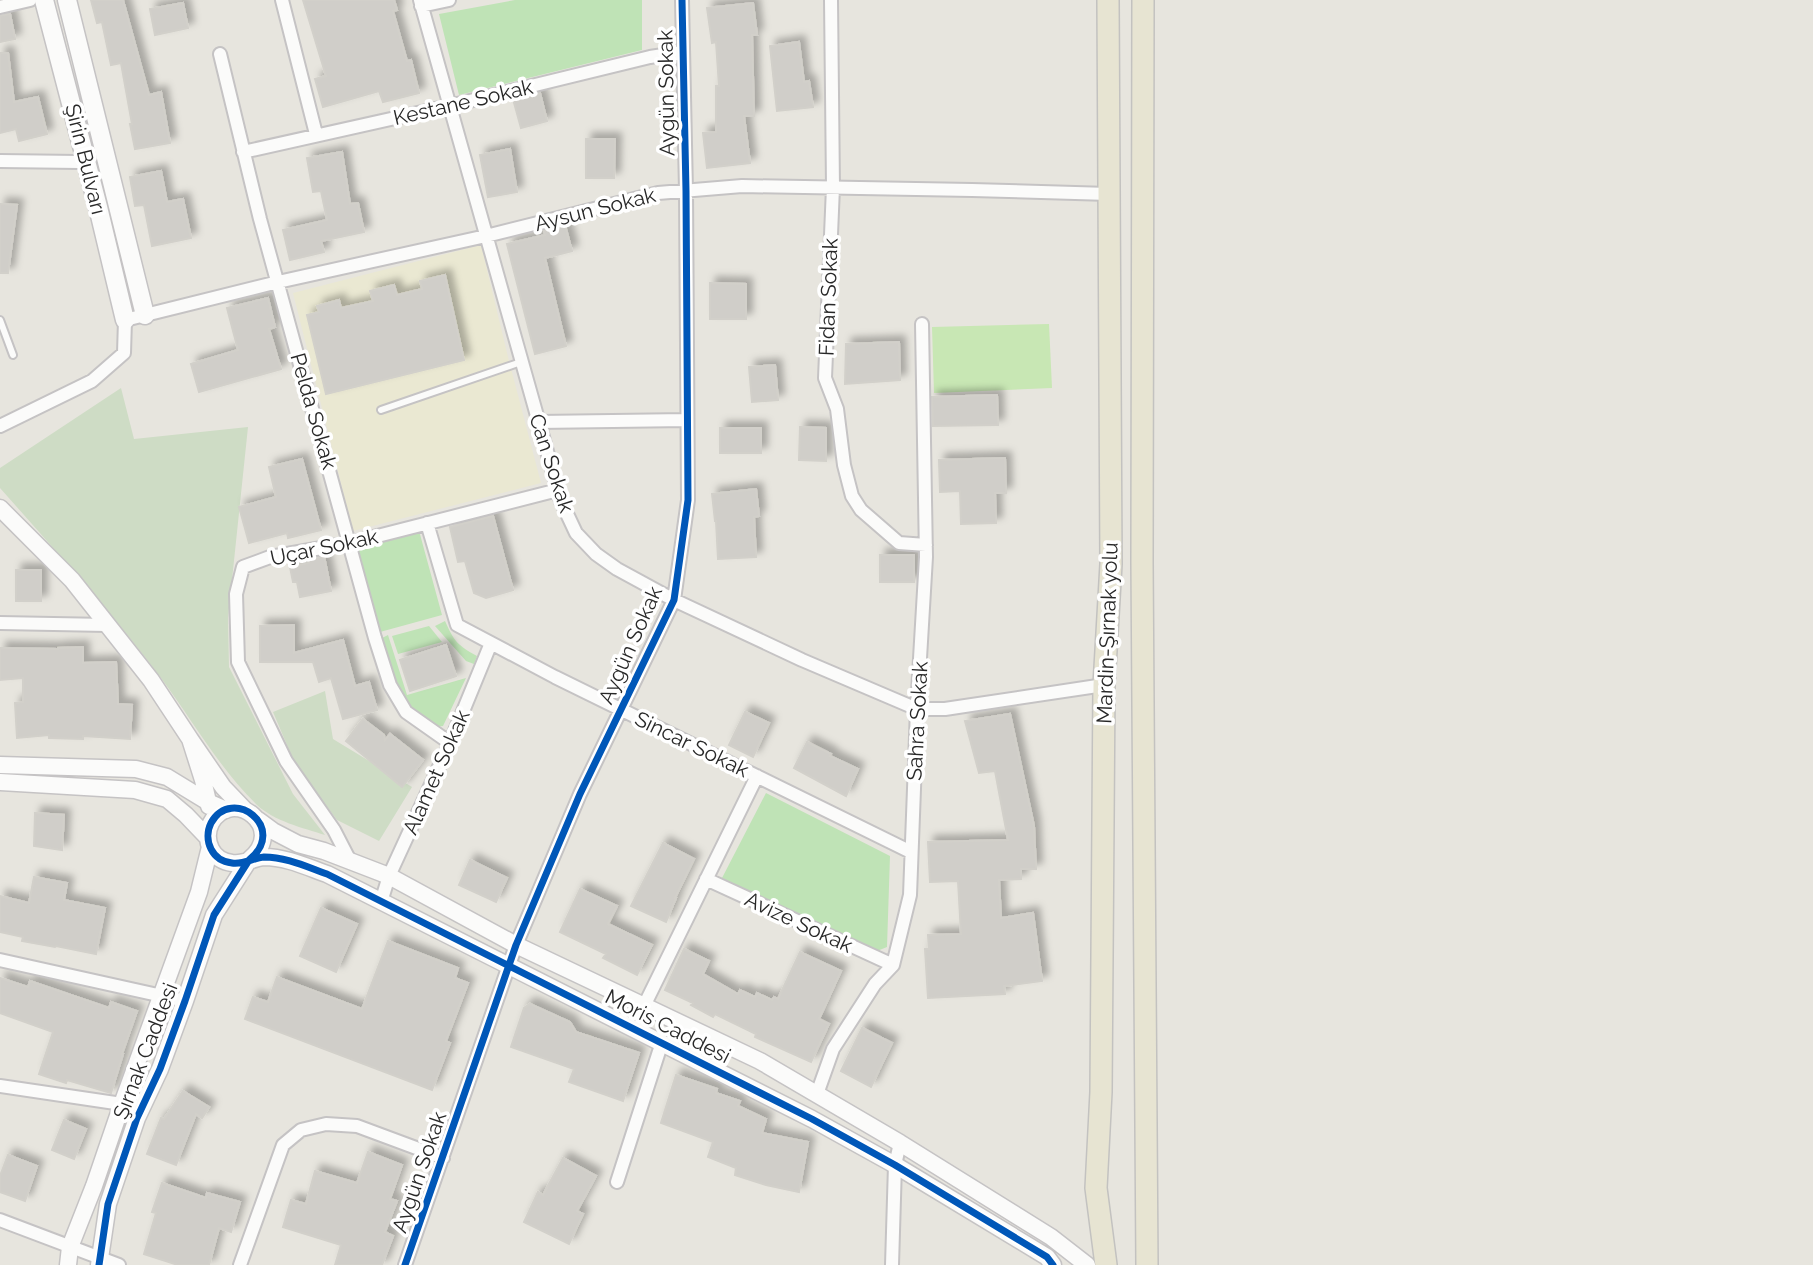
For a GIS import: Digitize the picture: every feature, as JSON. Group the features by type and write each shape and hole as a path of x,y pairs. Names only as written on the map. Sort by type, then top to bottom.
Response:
{"highway":[{"name":"Mardin-Şırnak yolu","path":"1106,1265 1096,1188 1101,1092 1104,685 1111,564 1108,0"},
{"name":"Mardin-Şırnak yolu","path":"1143,0 1142,576 1147,1265"}],"main road":[{"name":"Şirin Bulvarı","path":"44,0 125,320"},
{"name":"Şirin Bulvarı","path":"67,0 145,315"}],"street":[{"path":"0,7 30,0"},
{"path":"282,0 317,134"},
{"path":"420,3 449,0"},
{"name":"Aygün Sokak","path":"405,1265 516,946 580,794 674,600 688,500 682,0"},
{"name":"Fidan Sokak","path":"831,0 833,187 825,378 837,409 844,465 852,496 861,510 899,543 926,545"},
{"name":"Can Sokak","path":"420,3 561,501 576,533 596,554 617,569 674,600 802,660 917,709 945,709 1104,685"},
{"name":"Kestane Sokak","path":"243,152 650,57 683,52"},
{"name":"Pelda Sokak","path":"220,54 278,282 390,685 406,712 450,743"},
{"path":"0,161 86,161"},
{"name":"Aysun Sokak","path":"125,320 658,193 742,186 1109,194"},
{"path":"0,426 92,381 124,353 125,320"},
{"name":"Sahra Sokak","path":"817,1094 833,1049 875,984 892,965 910,895 926,545 922,324"},
{"path":"538,422 687,420"},
{"name":"Uçar Sokak","path":"350,861 334,830 286,761 238,662 236,594 243,567 270,557 350,543 558,490"},
{"path":"0,508 72,580 151,680 223,787 258,820 262,828 261,846 257,854 241,863 222,860 215,855 209,842 186,815 167,799 135,790 0,782"},
{"name":"Sincar Sokak","path":"427,523 457,625 555,677 911,852"},
{"path":"0,623 107,625"},
{"name":"Alamet Sokak","path":"381,902 389,876 450,743 491,643"},
{"path":"190,739 212,820"},
{"path":"0,765 135,769 167,777 226,810"},
{"path":"644,1006 757,776"},
{"path":"209,842 208,829 218,814 235,808 244,809"},
{"name":"Moris Caddesi","path":"258,820 298,844 389,876 516,946 760,1061 900,1143 1051,1237 1087,1265"},
{"name":"Şırnak Caddesi","path":"68,1265 70,1247 199,892 209,842"},
{"name":"Moris Caddesi","path":"249,860 289,860 327,874 662,1042 813,1119 895,1165 1046,1257 1053,1265"},
{"name":"Şırnak Caddesi","path":"100,1262 108,1204 138,1118 160,1069 214,915 249,860"},
{"name":"Avize Sokak","path":"706,879 892,965"},
{"path":"0,960 185,1001"},
{"path":"617,1182 662,1042"},
{"path":"0,1086 122,1104"},
{"path":"240,1265 283,1145 301,1130 326,1124 357,1126 443,1158"},
{"path":"892,1265 895,1165 900,1143"},
{"path":"0,1220 70,1247 100,1262 119,1265"}],"lane":[{"path":"0,320 13,355"},
{"path":"381,410 521,362"}],"shaded area":[{"path":"481,245 541,483 353,531 293,293"}],"green space":[{"path":"515,0 642,0 642,50 459,95 439,14"},
{"path":"1049,324 1052,388 934,393 932,327"},
{"path":"121,388 134,439 248,427 228,618 229,667 293,794 325,835 264,811 243,791 142,653 0,488 0,468"},
{"path":"418,527 442,615 380,632 356,545"},
{"path":"445,621 457,642 477,656 474,664 466,661 435,626"},
{"path":"429,626 442,642 398,654 392,636"},
{"path":"388,635 407,695 466,678 443,726 434,727 405,704 382,638"},
{"path":"325,691 333,739 412,787 379,841 337,820 295,764 273,712"},
{"path":"766,793 890,856 887,947 872,953 722,878"}],"building":[{"path":"91,0 123,0 149,95 161,92 170,143 135,149 121,63 111,65 102,22 97,23"},
{"path":"303,0 394,0 397,10 393,11 407,61 411,60 419,93 383,102 379,91 323,107 315,79 326,76"},
{"path":"183,3 188,28 155,35 150,9"},
{"path":"753,3 757,35 752,35 754,116 744,116 750,163 707,168 703,133 716,132 716,86 719,86 716,42 712,43 707,8"},
{"path":"10,14 15,39 0,42 0,16"},
{"path":"799,42 804,82 809,81 813,107 777,111 770,46"},
{"path":"0,53 8,53 14,102 38,97 47,134 19,141 16,129 0,133"},
{"path":"540,93 547,121 521,128 513,99"},
{"path":"586,139 615,139 614,178 586,178"},
{"path":"510,149 517,192 488,197 480,155"},
{"path":"342,152 350,204 358,203 364,232 321,241 324,252 290,260 283,230 327,220 321,191 313,192 307,158"},
{"path":"161,171 167,202 183,199 191,238 152,246 144,205 135,206 130,177"},
{"path":"0,204 17,205 8,273 0,273"},
{"path":"565,225 572,251 545,258 566,346 535,354 507,244 545,235 544,231"},
{"path":"445,275 464,360 326,394 307,315 319,312 317,306 339,300 341,308 373,301 370,291 394,285 397,295 422,289 420,281"},
{"path":"710,283 746,284 746,319 710,319"},
{"path":"268,298 275,327 269,329 281,369 199,392 191,364 238,350 227,308"},
{"path":"899,342 900,380 845,384 846,344"},
{"path":"775,365 778,400 752,402 749,367"},
{"path":"997,395 998,425 933,426 932,397"},
{"path":"800,427 826,428 826,461 799,460"},
{"path":"720,428 761,428 761,453 720,453"},
{"path":"1005,458 1006,493 995,493 996,523 961,524 960,491 940,492 939,460"},
{"path":"302,459 321,530 288,538 287,533 249,543 239,507 276,497 269,467"},
{"path":"756,489 759,516 754,517 756,557 718,559 712,494"},
{"path":"493,516 513,590 486,598 474,593 465,561 458,562 450,527"},
{"path":"880,555 914,555 914,582 880,582"},
{"path":"324,556 331,591 300,597 290,567"},
{"path":"16,570 41,570 41,601 16,601"},
{"path":"294,625 294,653 343,640 355,686 369,682 377,710 343,719 331,678 319,682 313,662 260,662 260,626"},
{"path":"446,645 456,676 410,691 400,660"},
{"path":"83,647 83,663 116,662 118,704 132,705 130,739 83,736 83,739 49,738 49,735 17,738 15,703 23,702 23,678 0,680 0,648"},
{"path":"745,712 769,723 753,757 729,745"},
{"path":"1010,714 1034,826 1036,869 1021,869 1021,879 999,880 1001,918 1033,913 1042,981 1004,986 1005,994 928,998 925,949 929,949 928,935 961,934 958,881 930,882 928,842 1008,840 995,771 979,773 965,721"},
{"path":"363,719 384,735 385,740 390,734 423,760 402,787 346,741"},
{"path":"807,742 858,769 846,796 794,768"},
{"path":"35,813 64,815 62,850 34,846"},
{"path":"663,843 694,859 666,922 631,906"},
{"path":"470,860 507,878 496,902 459,885"},
{"path":"34,877 67,883 64,900 105,908 96,954 22,941 23,937 0,932 0,896 29,903"},
{"path":"580,889 617,906 608,924 652,945 637,975 603,958 606,954 560,932"},
{"path":"321,908 357,924 336,972 300,956"},
{"path":"388,941 458,968 455,978 468,983 446,1041 450,1043 432,1090 245,1019 253,997 268,1002 277,977 362,1009"},
{"path":"684,949 709,961 703,974 738,994 740,990 755,997 757,993 772,1000 774,997 778,999 800,952 841,971 819,1019 829,1024 811,1062 755,1037 756,1034 715,1014 713,1017 691,1005 693,1003 665,990"},
{"path":"0,978 28,987 30,981 109,1008 111,1002 137,1011 111,1093 39,1074 53,1032 0,1013"},
{"path":"530,1004 570,1022 576,1032 639,1053 623,1101 569,1082 574,1069 511,1047 524,1008"},
{"path":"862,1028 892,1043 871,1087 841,1071"},
{"path":"676,1075 717,1089 716,1093 740,1101 738,1106 766,1119 762,1133 808,1142 799,1192 735,1175 736,1168 708,1157 713,1142 661,1123"},
{"path":"183,1091 209,1107 202,1118 196,1114 176,1165 147,1154 161,1118 164,1119"},
{"path":"64,1120 86,1129 74,1159 52,1150"},
{"path":"368,1152 402,1165 390,1199 397,1201 385,1232 393,1236 382,1265 335,1265 341,1245 283,1227 291,1200 306,1204 315,1171 357,1183"},
{"path":"8,1155 37,1166 25,1201 0,1192 0,1176"},
{"path":"563,1158 596,1176 577,1211 583,1214 569,1244 524,1222 538,1192 543,1195"},
{"path":"162,1183 206,1198 207,1193 240,1202 231,1232 219,1228 209,1265 178,1265 144,1254 156,1213 152,1212"}],"cycle path":[{"path":"405,1265 516,945 580,794 674,600 688,500 682,0"},
{"path":"99,1265 108,1204 137,1118 160,1069 214,915 249,860 260,848 263,835 260,824 253,815 231,808 220,812 209,829 211,849 222,860 236,863 244,862 248,861 252,860 264,857 272,857 327,874 812,1119 895,1165 1047,1257 1053,1265"}]}
